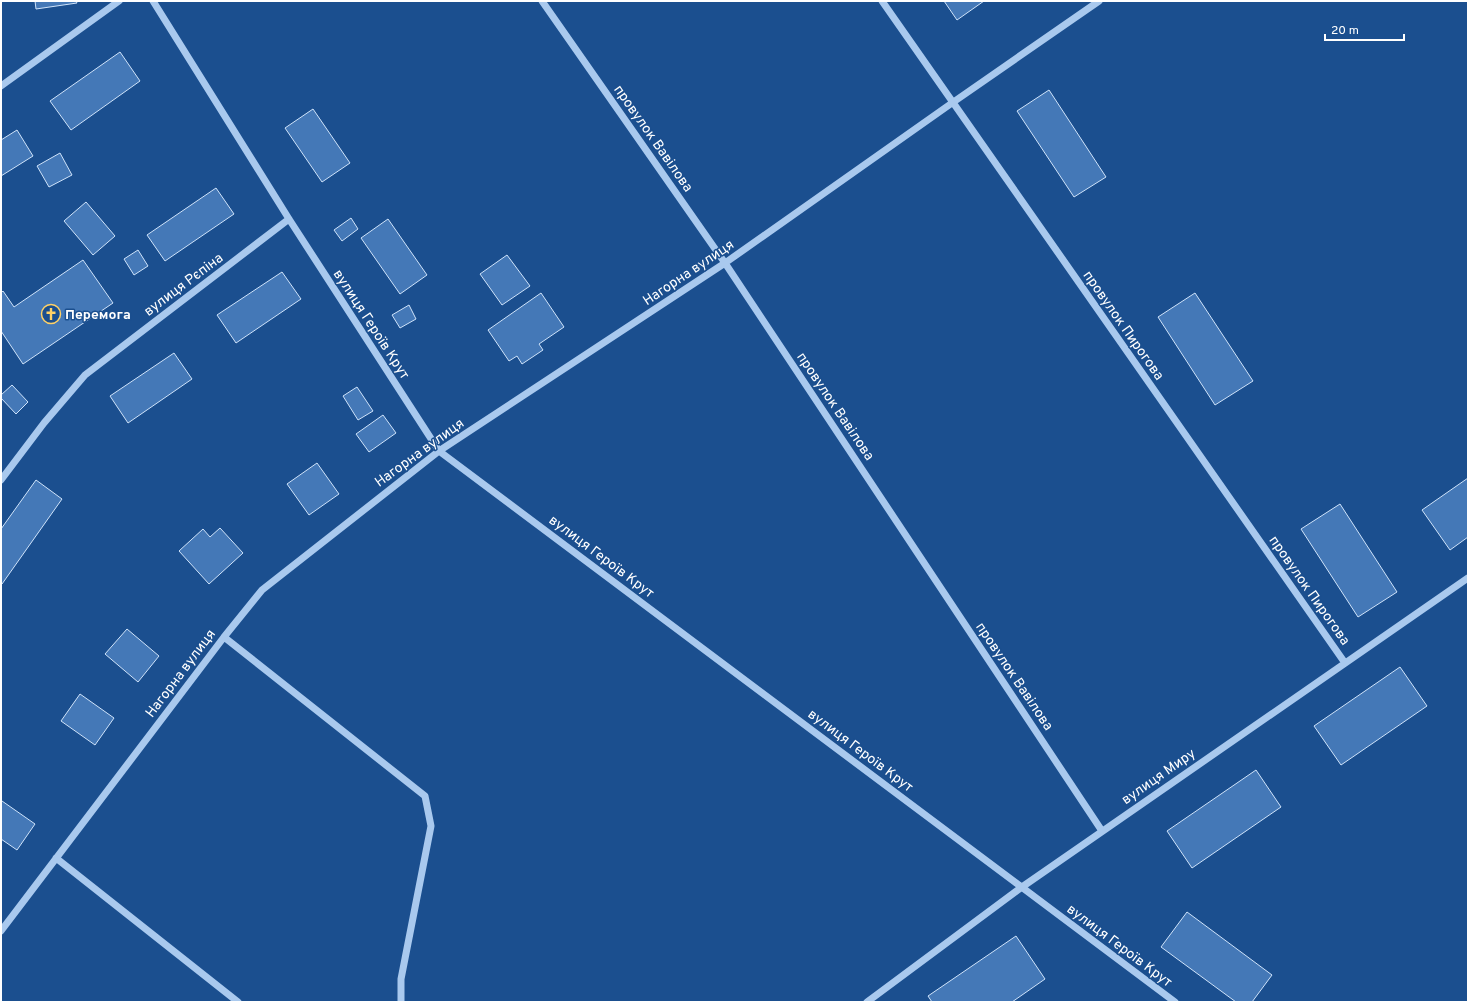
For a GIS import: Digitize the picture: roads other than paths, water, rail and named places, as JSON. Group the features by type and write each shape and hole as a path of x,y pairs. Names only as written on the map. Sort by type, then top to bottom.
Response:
{"street":[{"path":"1,86 119,1"},
{"name":"вулиця Героїв Крут","path":"153,1 288,219 439,451 1175,1002"},
{"name":"провулок Вавілова","path":"542,1 725,263 1102,830"},
{"name":"провулок Пирогова","path":"882,1 1345,663"},
{"name":"Нагорна вулиця","path":"1,931 224,637 262,590 439,451 725,263 1099,1"},
{"name":"вулиця Рєпіна","path":"1,480 44,423 85,375 288,219"},
{"name":"вулиця Миру","path":"867,1002 1022,886 1468,578"},
{"path":"224,637 425,796 431,826 401,979 401,1002"},
{"path":"56,858 238,1002"}],"place":[{"name":"Перемога","path":"51,314"}]}
